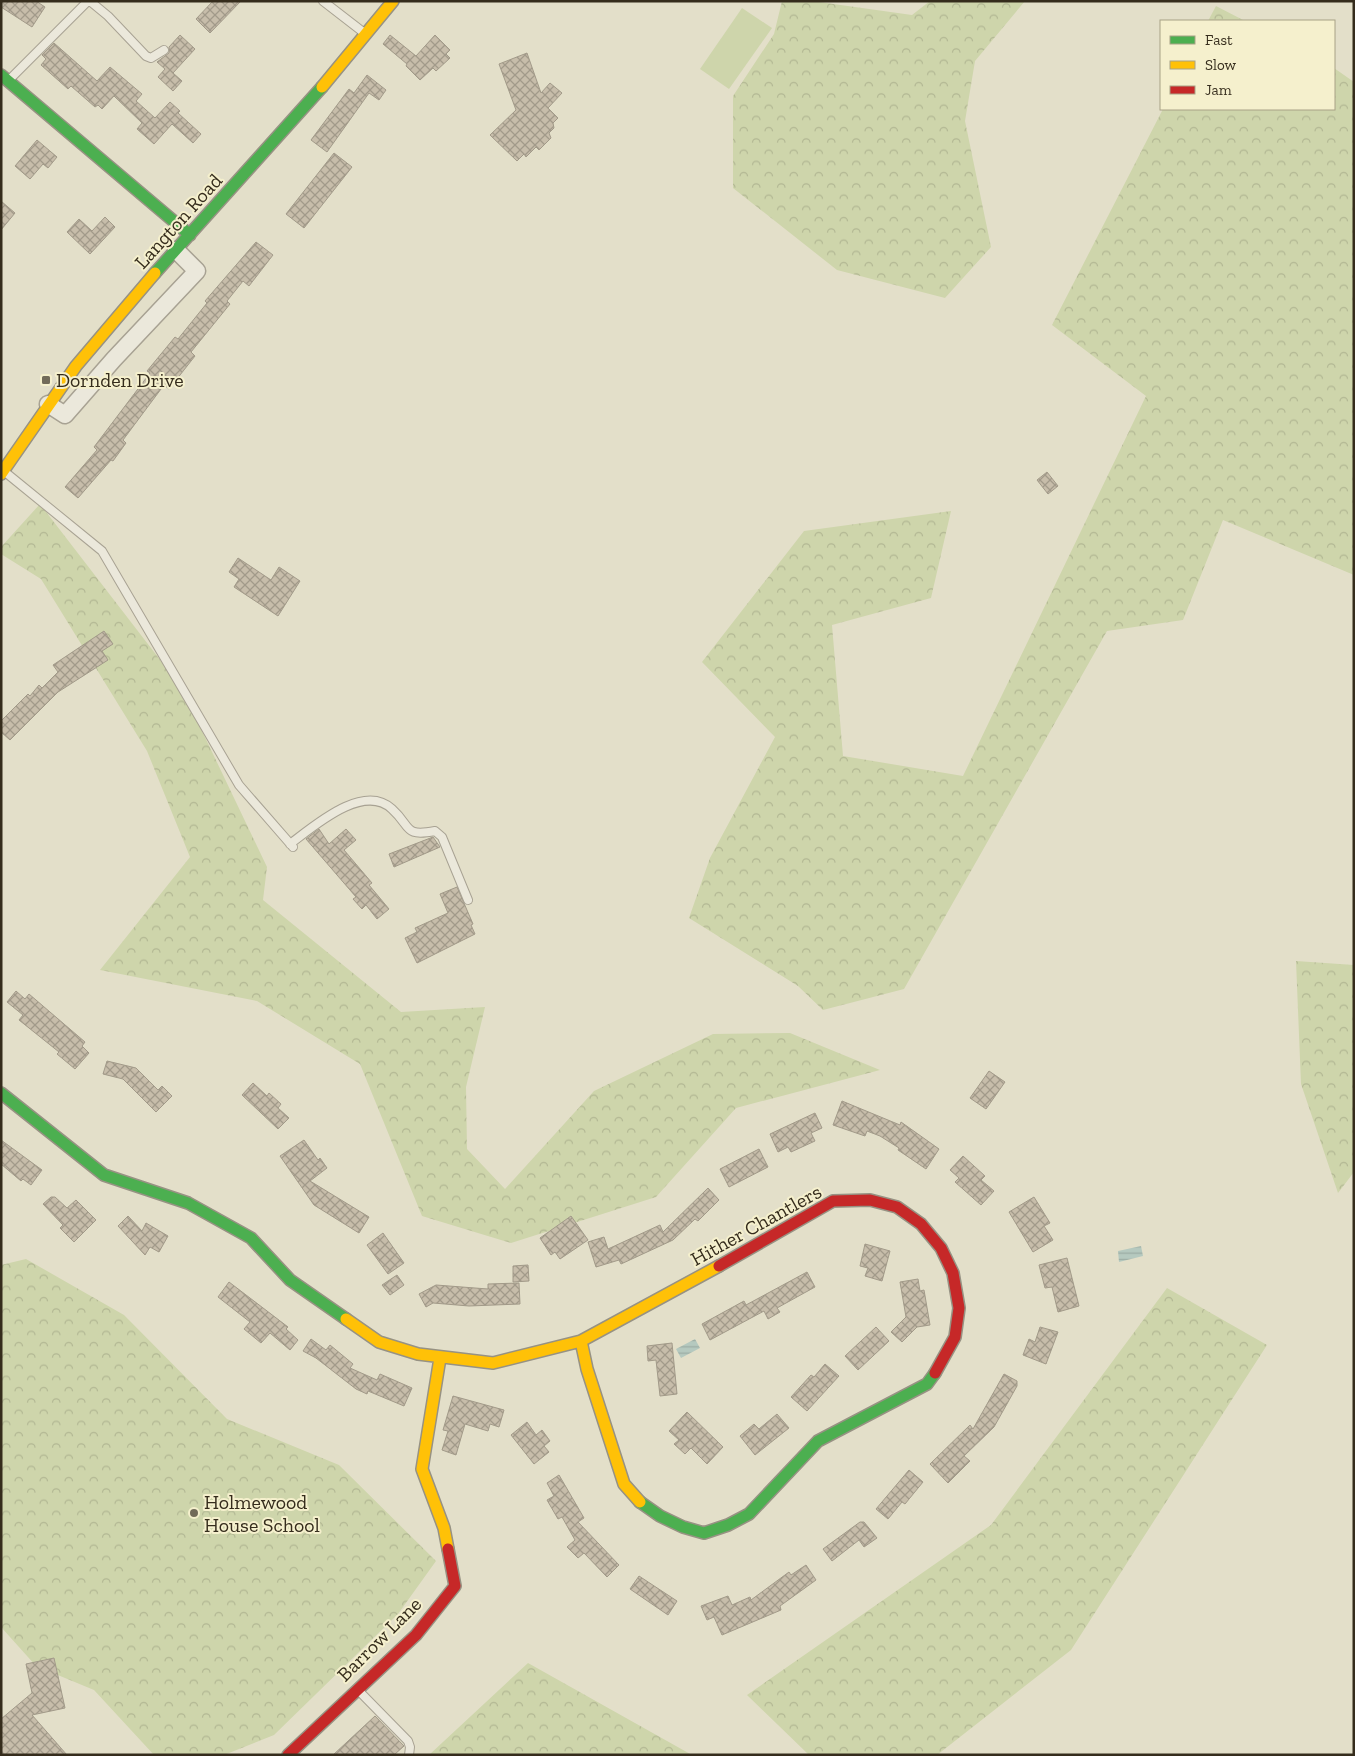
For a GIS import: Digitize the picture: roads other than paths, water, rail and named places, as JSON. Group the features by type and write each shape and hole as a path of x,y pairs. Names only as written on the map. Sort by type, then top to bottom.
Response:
{"street":[{"name":"Langton Road","path":"2,472 48,404 88,351 366,35 393,1"},
{"path":"5,78 190,235"},
{"path":"48,404 65,415 197,271 176,250"},
{"name":"Hither Chantlers","path":"1,1093 104,1175 188,1203 250,1238 290,1280 379,1342 440,1358 493,1363 581,1341 710,1272 833,1201 870,1200 897,1207 921,1224 941,1248 953,1273 960,1308 955,1337 943,1362 927,1384 818,1441 750,1514 728,1526 704,1533 683,1527 660,1516 640,1502 624,1484 587,1369 581,1341"},
{"name":"Barrow Lane","path":"288,1755 356,1689 416,1635 455,1586 444,1528 422,1468 440,1358"}],"lane":[{"path":"323,1 366,35"},
{"path":"5,78 86,2 92,2 108,16 146,56 151,58 164,50"},
{"path":"2,472 102,551 239,785 292,846 342,808 365,801 383,803 391,807 411,832 418,834 435,831 442,837 468,900"},
{"path":"356,1689 408,1741 410,1747 409,1755"}],"place":[{"name":"Dornden Drive","path":"46,380"},
{"name":"Holmewood House School","path":"194,1513"}]}
